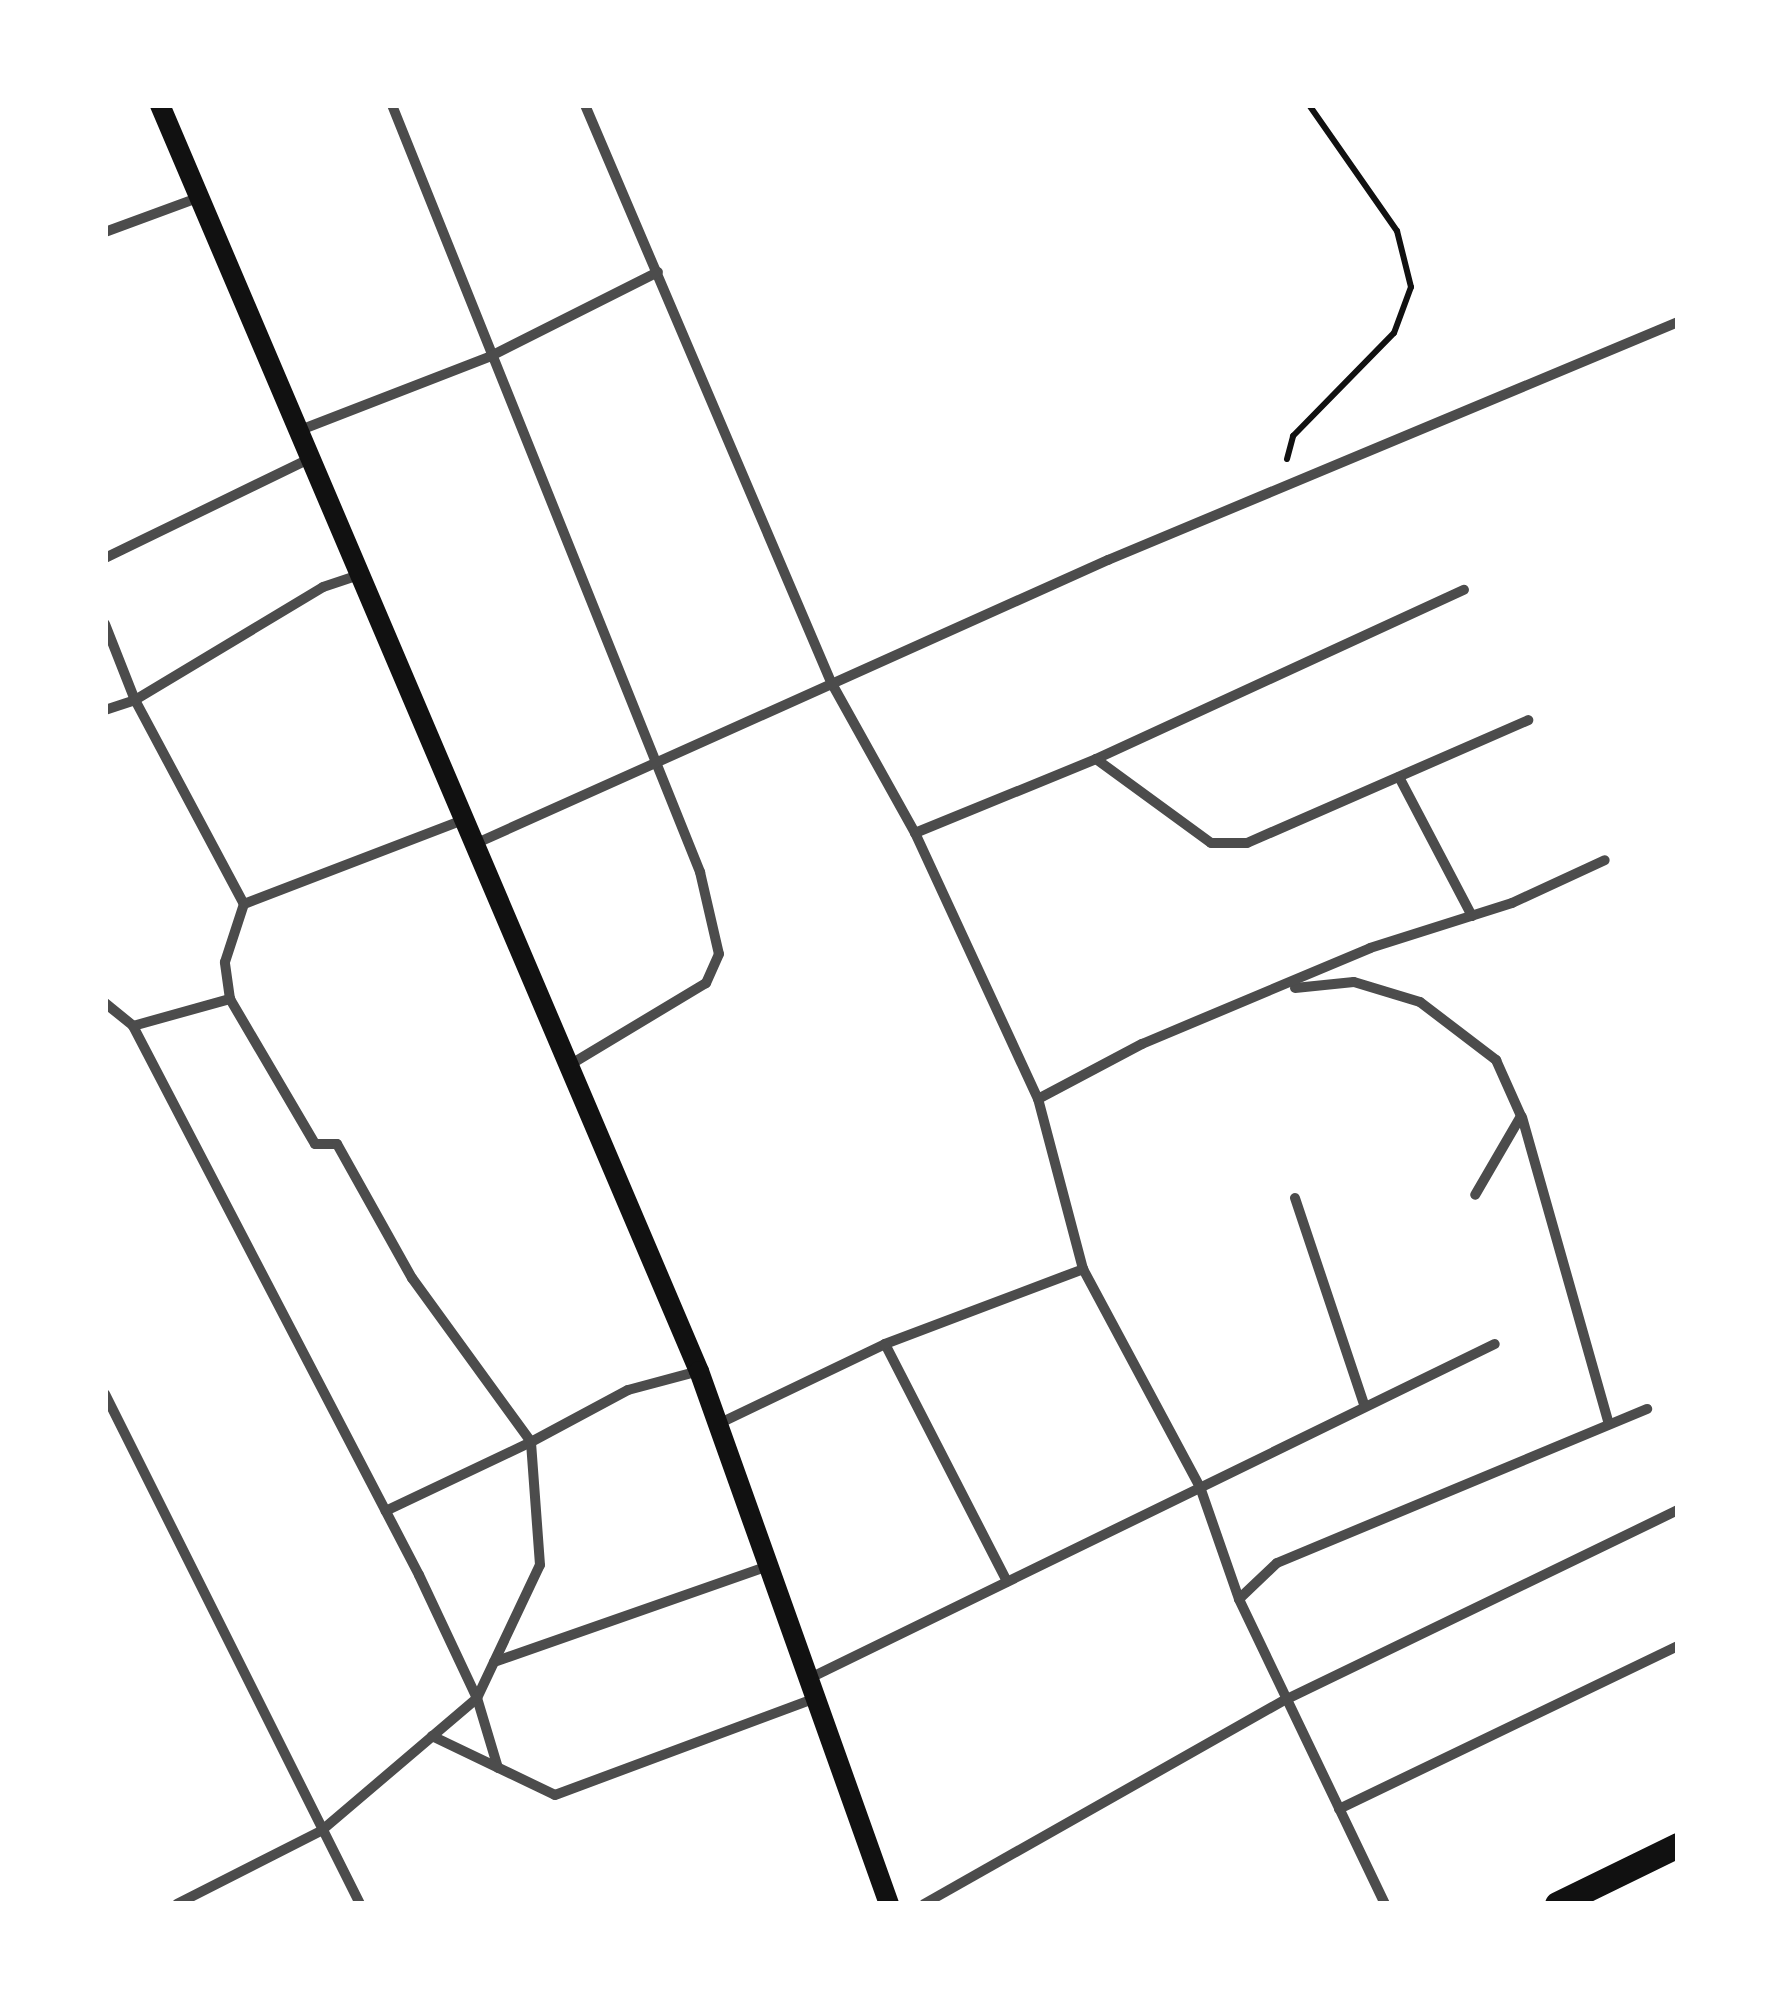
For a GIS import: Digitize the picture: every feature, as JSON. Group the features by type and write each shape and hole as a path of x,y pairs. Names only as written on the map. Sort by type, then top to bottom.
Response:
{"main road":[{"path":"160,105 303,428 312,458 699,1371 714,1426 889,1904"},
{"path":"1556,1904 1678,1845"}],"street":[{"path":"392,105 489,357 700,872 719,954 706,983 571,1064"},
{"path":"585,105 831,682 914,833 1038,1099 1083,1269 1200,1488 1240,1599 1385,1904"},
{"path":"105,232 200,198"},
{"path":"303,428 489,357 658,272"},
{"path":"477,843 657,765 831,682 1678,322"},
{"path":"105,558 312,458"},
{"path":"105,710 135,700 324,587 363,573"},
{"path":"914,833 1096,759 1464,590"},
{"path":"105,624 135,700 244,904 226,962 230,999 314,1144 337,1144 412,1278 531,1442 540,1565 477,1698 321,1832 177,1904"},
{"path":"1096,759 1212,843 1247,843 1528,720"},
{"path":"1399,777 1472,916"},
{"path":"244,904 466,819"},
{"path":"1038,1099 1142,1044 1284,989 1370,948 1472,916 1605,860"},
{"path":"1284,989 1354,982 1420,1002 1496,1060 1521,1116 1610,1424"},
{"path":"133,1026 230,999"},
{"path":"105,1005 133,1026 386,1511 477,1698 498,1768"},
{"path":"1475,1195 1521,1116"},
{"path":"1295,1198 1365,1407"},
{"path":"714,1426 885,1344 1083,1269"},
{"path":"885,1344 1008,1582"},
{"path":"432,1736 554,1796 809,1690 1008,1582 1495,1344"},
{"path":"386,1511 531,1442 628,1390 699,1371"},
{"path":"105,1394 360,1904"},
{"path":"1240,1599 1277,1563 1646,1409"},
{"path":"924,1904 1288,1698 1678,1510"},
{"path":"494,1662 765,1567"},
{"path":"1339,1809 1678,1646"}],"path":[{"path":"1280,488 1293,436 1394,332 1411,286 1397,231 1309,105"}]}
